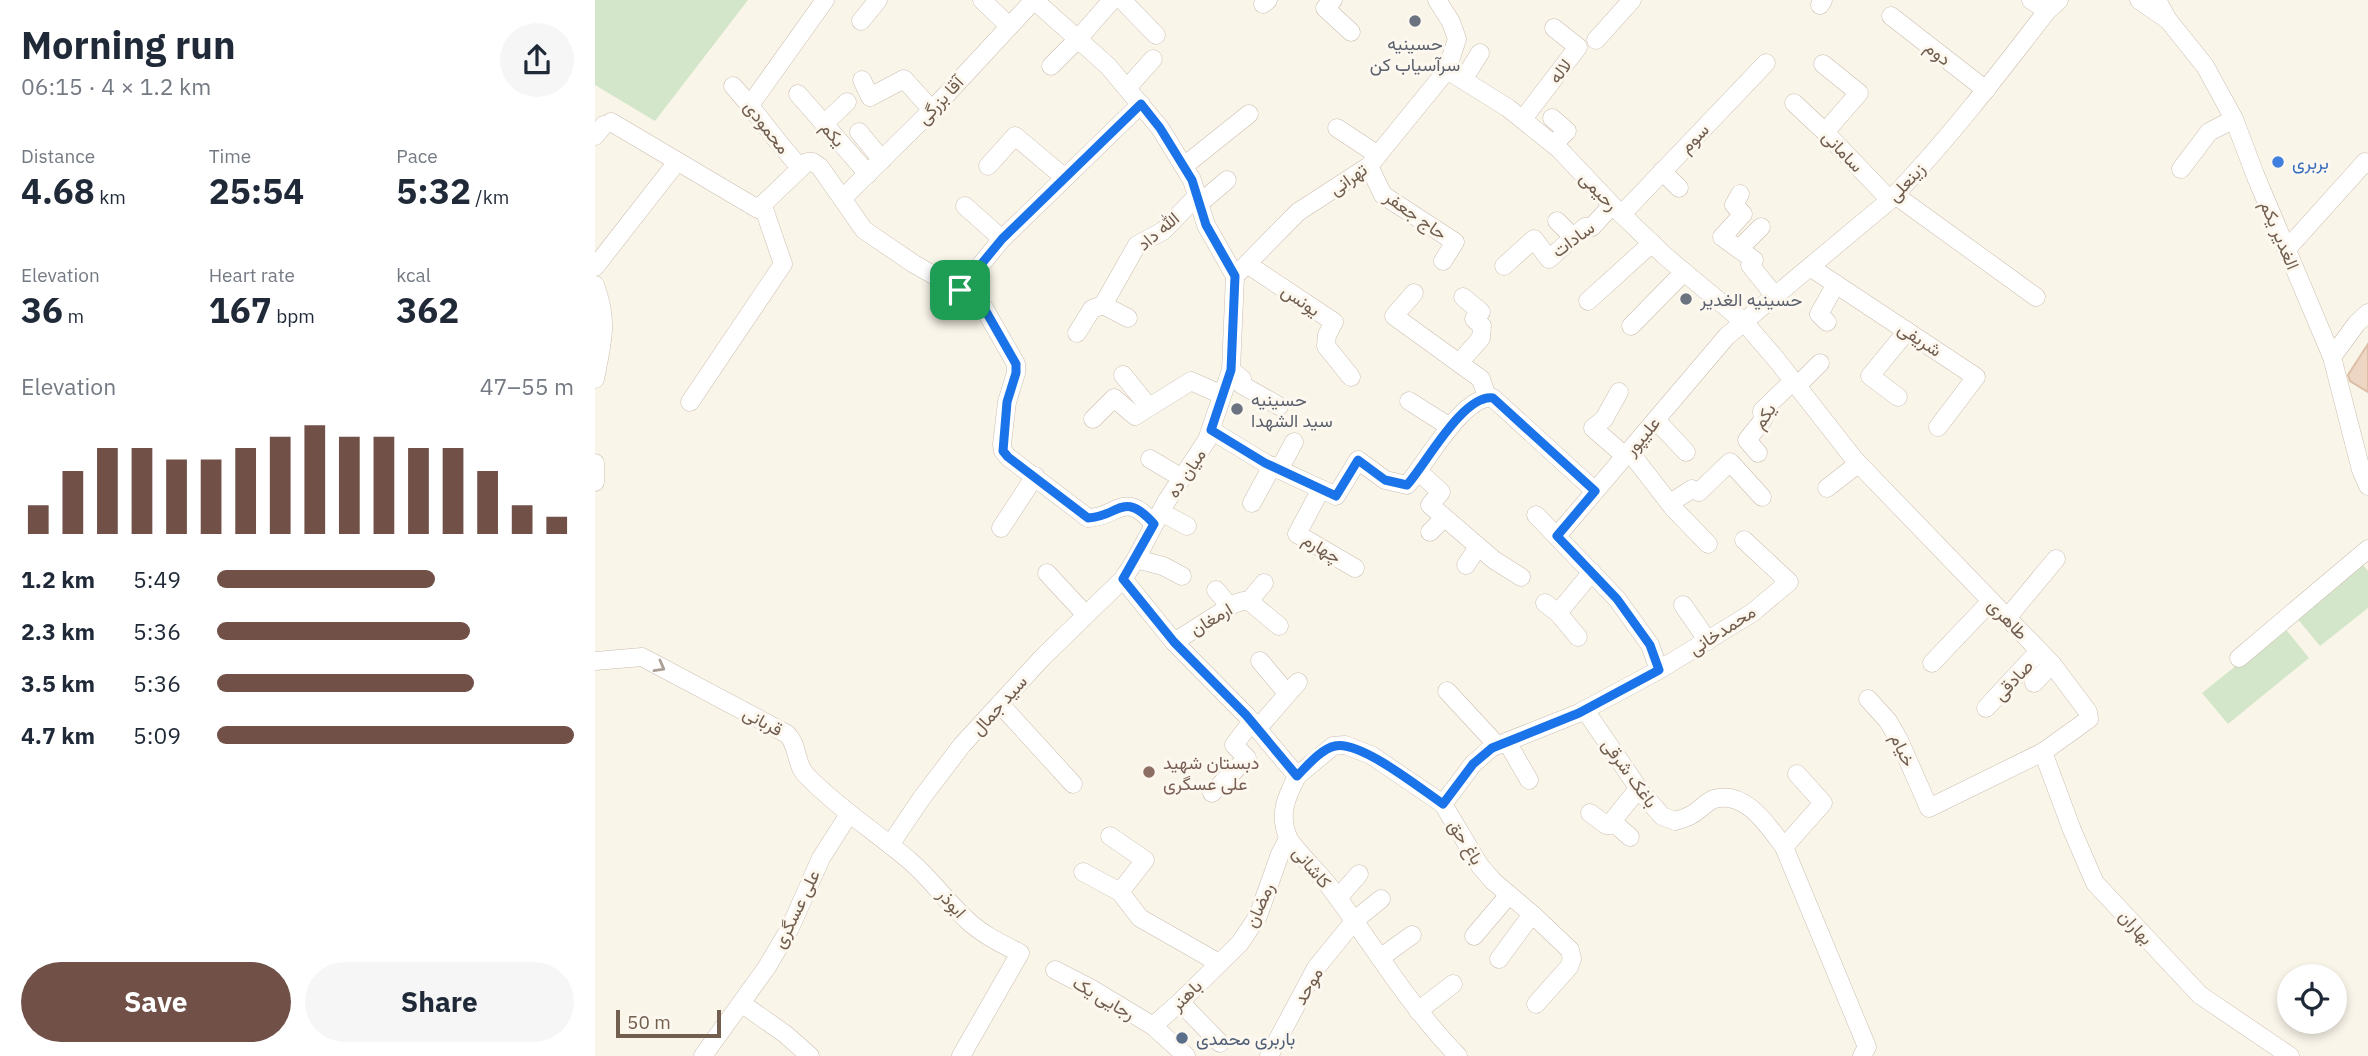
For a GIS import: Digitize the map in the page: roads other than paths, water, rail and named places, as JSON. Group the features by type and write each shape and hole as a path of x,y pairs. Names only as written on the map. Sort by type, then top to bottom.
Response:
{"street":[{"path":"750,104 825,0"},
{"path":"861,21 878,0"},
{"path":"982,0 1009,26"},
{"path":"1034,0 1108,66 1160,128 1192,180 1206,225 1241,270"},
{"name":"آقا بزرگی","path":"843,198 932,110 1034,0"},
{"path":"1051,66 1078,40 1112,0"},
{"path":"1122,0 1156,34"},
{"path":"1333,0 1325,8 1351,32"},
{"path":"1439,0 1457,39 1447,69"},
{"path":"1596,40 1632,0"},
{"path":"2031,0 2053,6"},
{"path":"2139,0 2168,20"},
{"name":"الغدیر یکم","path":"2157,0 2168,20 2205,66 2234,119 2332,357 2361,470 2368,486"},
{"name":"زینعلی","path":"1727,336 1893,197 1986,90 2053,6"},
{"name":"دوم","path":"1891,16 1986,90"},
{"name":"لاله","path":"1523,119 1578,47 1554,28"},
{"path":"1463,80 1480,53"},
{"path":"1127,88 1153,59"},
{"name":"سوم","path":"1617,209 1662,172 1766,63"},
{"path":"1823,64 1859,93 1825,132"},
{"name":"رحیمی","path":"1447,69 1509,108 1554,144 1652,243 1744,323"},
{"name":"تهرانی","path":"1241,270 1299,212 1374,161 1447,69"},
{"path":"862,80 870,97 904,79 932,110"},
{"name":"محمودی","path":"733,86 750,104 779,145 800,167"},
{"name":"یکم","path":"798,94 869,174"},
{"path":"824,124 847,102"},
{"name":"سامانی","path":"1794,103 1893,197 2036,297"},
{"path":"960,290 1002,239 1141,104"},
{"path":"1184,166 1249,114"},
{"path":"1552,118 1567,131 1554,144"},
{"path":"2181,169 2209,132 2234,119"},
{"path":"603,128 677,162 760,207 783,264 690,402"},
{"path":"1337,128 1374,161"},
{"path":"859,132 882,160"},
{"path":"988,166 1014,136 1065,178"},
{"name":"حاج جعفر","path":"1374,161 1383,195 1455,242 1443,261"},
{"path":"595,267 677,162"},
{"path":"760,207 807,162 813,162 820,167 863,230 960,290 984,308 1016,364 1007,402 1003,451 1088,518 1129,507 1187,526"},
{"path":"2286,250 2365,162 2368,164"},
{"path":"1662,172 1679,188"},
{"name":"الله داد","path":"1077,333 1092,309 1103,305 1136,245 1163,231 1198,200 1227,180"},
{"path":"1740,194 1734,205 1743,214 1722,237 1754,260 1749,265 1775,296"},
{"path":"965,206 1002,239"},
{"name":"سادات","path":"1504,266 1534,239 1549,259 1585,227 1592,227 1617,209"},
{"path":"1557,220 1573,237"},
{"path":"1739,249 1761,227"},
{"path":"1588,301 1652,243"},
{"name":"شریفی","path":"1810,267 1976,377 1938,427"},
{"name":"میان ده","path":"1123,579 1211,430 1231,370 1241,270"},
{"name":"یونس","path":"1241,270 1334,322 1327,335 1326,345 1351,377"},
{"path":"1631,326 1684,272"},
{"path":"1827,322 1819,314 1836,284"},
{"path":"595,285 605,320 595,380"},
{"path":"1414,293 1394,316 1481,379 1487,397"},
{"path":"1459,363 1481,338 1482,326 1474,319 1481,312 1462,297"},
{"path":"1103,305 1128,318"},
{"path":"2332,357 2357,323 2368,313"},
{"name":"طاهری","path":"1744,323 1858,464 2046,658 2088,712 2089,719 2043,752 1929,807"},
{"path":"1898,397 1870,376 1907,331"},
{"name":"علیپور","path":"1557,536 1727,336"},
{"path":"1795,383 1820,363"},
{"path":"1231,370 1242,379 1242,385 1279,406"},
{"path":"1123,375 1149,407"},
{"path":"1093,419 1114,398 1135,415 1191,381 1222,395"},
{"name":"یکم","path":"1758,453 1747,440 1763,420 1762,411 1795,383"},
{"path":"1619,393 1604,419 1593,428 1627,454 1708,544"},
{"path":"1211,430 1276,468 1336,496 1358,460 1385,480 1407,485 1450,427 1478,400 1487,397 1493,398 1595,491"},
{"path":"1409,401 1450,427"},
{"path":"1656,420 1686,452"},
{"path":"1252,503 1294,442"},
{"path":"1150,459 1181,478"},
{"path":"1672,506 1692,489 1699,492 1730,462 1762,497"},
{"path":"1827,488 1858,464"},
{"path":"1419,472 1441,492 1430,505 1478,547 1521,577"},
{"path":"1001,528 1035,476"},
{"name":"چهارم","path":"1321,489 1297,534 1355,568"},
{"path":"1537,515 1617,599 1650,645 1659,670"},
{"path":"1430,533 1444,518"},
{"name":"محمدخانی","path":"1443,804 1473,764 1492,748 1585,710 1659,670 1752,613 1789,582 1744,540"},
{"path":"1466,565 1478,547"},
{"path":"2239,658 2368,549"},
{"path":"1136,559 1163,566 1182,576"},
{"path":"2007,618 2056,559"},
{"path":"1578,637 1552,608 1592,572"},
{"path":"1047,573 1085,614"},
{"path":"1123,579 1174,642 1255,725 1297,776"},
{"name":"سید جمال","path":"890,845 963,745 1085,614 1123,579"},
{"path":"1264,583 1249,601 1279,626"},
{"path":"1216,590 1230,607"},
{"name":"ارمغان","path":"1174,642 1230,607 1249,601"},
{"path":"1932,663 1991,601"},
{"path":"1683,605 1708,640"},
{"name":"قربانی","path":"595,661 642,657 787,734 796,747 804,774 849,814 890,845"},
{"path":"2034,683 2046,658"},
{"name":"صادقی","path":"1986,708 2046,658"},
{"path":"1212,793 1247,758 1234,745 1292,688 1260,661"},
{"path":"1447,691 1502,743 1529,780"},
{"name":"خیام","path":"1868,699 1888,721 1899,740 1929,807"},
{"path":"1000,704 1073,783"},
{"name":"باغک شرقی","path":"1585,710 1639,788 1662,816 1675,821 1690,816 1714,800 1734,799 1763,820 1784,847"},
{"name":"باغ حق","path":"1297,776 1333,746 1345,745 1371,755 1443,804 1480,866 1507,896 1532,914 1570,950 1572,960 1569,967 1537,1004"},
{"name":"بهاران","path":"2043,752 2095,883 2200,995 2290,1056"},
{"path":"1797,774 1823,803 1784,847 1867,1047 1862,1056"},
{"name":"کاشانی","path":"1297,776 1284,803 1288,839 1316,868 1418,1011 1458,1056"},
{"path":"1609,825 1639,788"},
{"path":"1590,813 1606,825 1615,824 1630,837"},
{"name":"علی عسگری","path":"741,1003 790,928 821,859 849,814"},
{"path":"1110,836 1145,860 1120,892"},
{"name":"رمضان","path":"1219,964 1240,943 1258,916 1288,839"},
{"name":"ابوذر","path":"890,845 929,878 967,920 1020,953 961,1056"},
{"path":"1083,872 1120,892 1140,918 1219,964"},
{"path":"1338,898 1359,874"},
{"path":"1474,936 1507,896"},
{"name":"موحد","path":"1269,1056 1316,968 1355,920 1381,899"},
{"path":"1499,959 1532,914"},
{"path":"1380,958 1412,935"},
{"name":"باهنر","path":"1153,1026 1219,964"},
{"name":"رجایی یک","path":"1055,970 1153,1026 1186,1056"},
{"path":"1418,1011 1453,984"},
{"path":"1180,1002 1220,1043"},
{"path":"707,1054 741,1003 785,1034 810,1056"}],"place":[{"name":"حسینیه سرآسیاب کن","path":"1415,21"},
{"name":"بربری","path":"2278,162"},
{"name":"حسینیه الغدیر","path":"1686,299"},
{"name":"حسینیه سید الشهدا","path":"1237,409"},
{"name":"دبستان شهید علی عسگری","path":"1149,772"},
{"name":"باربری محمدی","path":"1182,1038"}]}
